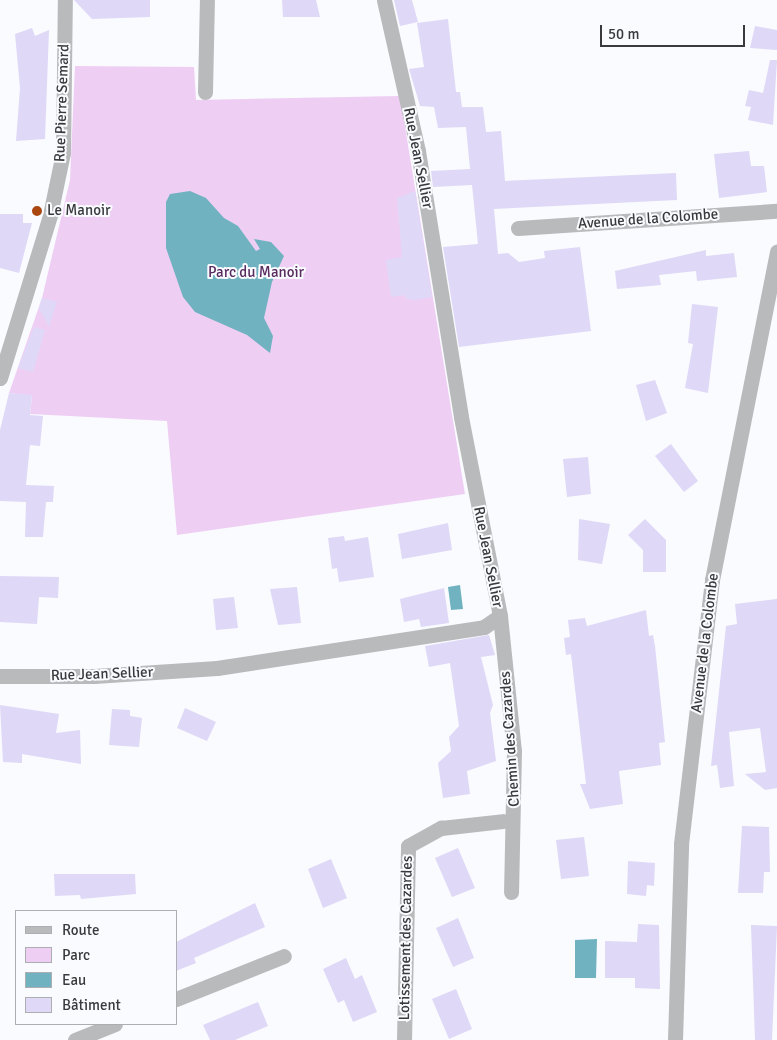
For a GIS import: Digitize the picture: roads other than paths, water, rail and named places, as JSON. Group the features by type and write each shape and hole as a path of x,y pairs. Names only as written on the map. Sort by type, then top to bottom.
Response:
{"street":[{"name":"Rue Pierre Semard","path":"0,378 50,215 63,153 65,0"},
{"path":"205,92 206,0"},
{"name":"Rue Jean Sellier","path":"0,676 94,676 217,668 484,627 500,616 461,417 418,152 384,0"},
{"name":"Avenue de la Colombe","path":"518,228 777,212"},
{"name":"Avenue de la Colombe","path":"675,1040 681,844 712,580 777,251"},
{"name":"Chemin des Cazardes","path":"500,616 514,752 511,892"},
{"name":"Lotissement des Cazardes","path":"404,1040 408,846 441,828 503,821"},
{"path":"178,998 284,956"},
{"path":"75,1040 112,1025"}],"water":[{"path":"190,191 206,198 224,218 238,226 256,251 260,249 254,239 271,242 284,256 272,282 264,318 273,336 270,353 247,335 195,312 183,297 166,248 166,202 170,194"},
{"path":"460,585 463,609 451,610 448,587"},
{"path":"597,939 596,978 575,978 575,940"}],"place":[{"name":"Le Manoir","path":"37,211"}],"park label":[{"name":"Parc du Manoir","path":"256,273"}]}
